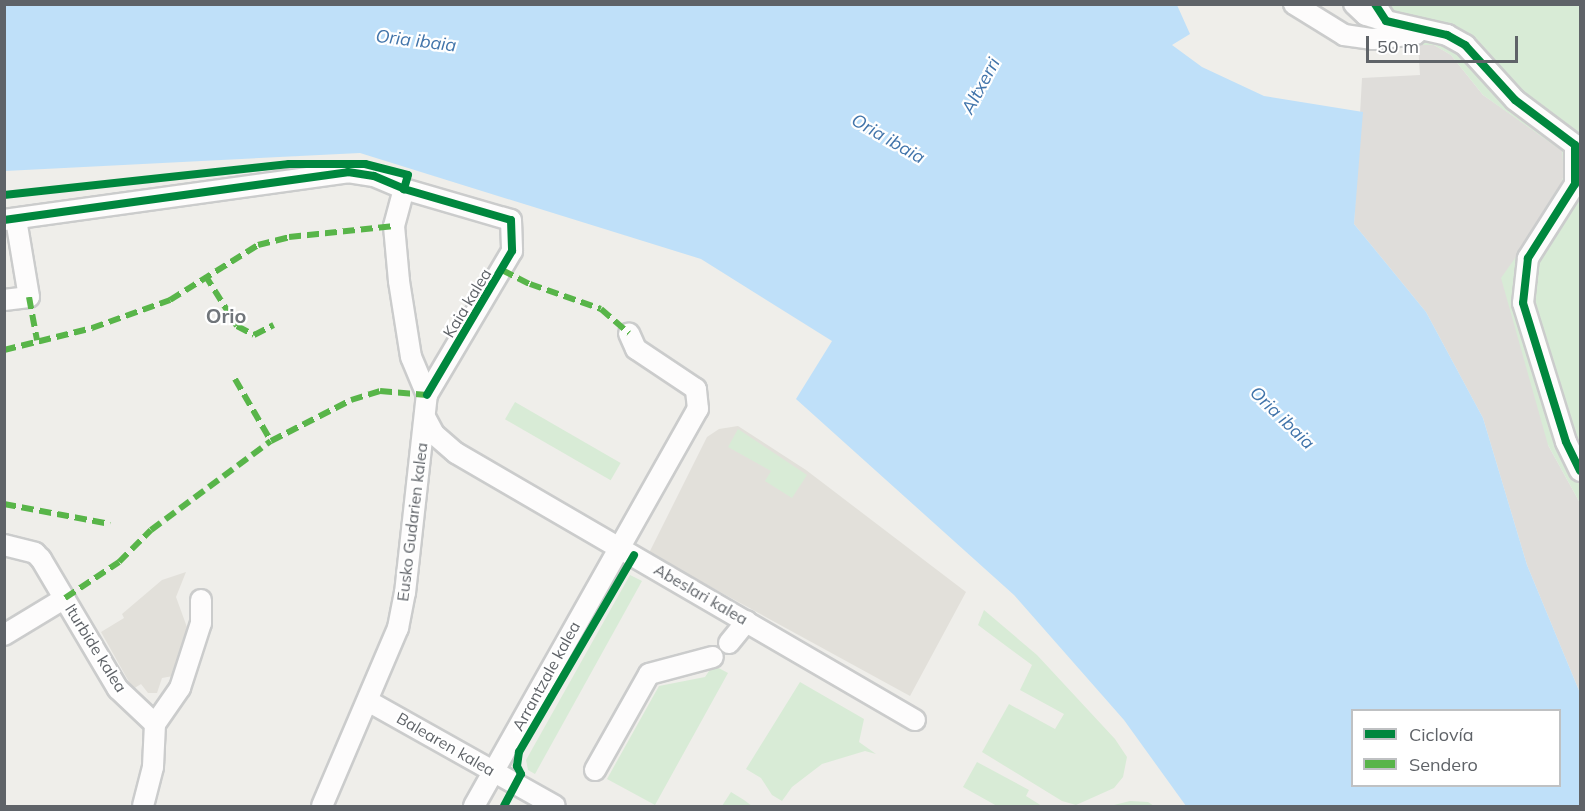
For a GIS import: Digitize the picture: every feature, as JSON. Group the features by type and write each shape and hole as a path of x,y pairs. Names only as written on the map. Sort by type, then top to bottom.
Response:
{"street":[{"path":"1294,4 1328,28 1373,39 1447,35"},
{"path":"1312,4 1332,21 1373,39"},
{"path":"1354,4 1366,15 1447,35 1465,45 1515,100 1575,145 1575,184 1528,258 1522,303 1566,442 1581,471"},
{"path":"1375,4 1386,21"},
{"path":"4,300 29,297 10,220 348,172 374,176 404,189"},
{"name":"Kaia kalea","path":"404,189 511,219 512,251 427,395"},
{"name":"Eusko Gudarien kalea","path":"322,807 398,628 420,474 427,395 411,357 394,226 404,189"},
{"name":"Arrantzale kalea","path":"474,807 692,421 699,399 696,388 636,349 629,333"},
{"name":"Abeslari kalea","path":"426,419 434,434 456,453 915,720"},
{"path":"420,474 428,464 456,453"},
{"name":"Iturbide kalea","path":"4,545 35,553 118,689 155,724"},
{"path":"4,635 64,598"},
{"path":"143,807 153,767 155,724 180,688 201,623 201,600"},
{"path":"729,643 747,621"},
{"path":"595,771 649,674 713,657"},
{"name":"Balearen kalea","path":"368,701 555,807"}],"shaded area":[{"path":"1418,45 1434,45 1451,55 1483,95 1563,151 1564,175 1554,203 1548,445 1580,503 1580,693 1527,565 1483,418 1426,312 1354,224 1362,78 1420,75"},
{"path":"738,426 806,470 966,592 910,696 649,553 707,437 719,429"},
{"path":"186,572 176,597 188,630 173,676 162,678 157,693 148,693 141,684 133,689 101,632 124,618 122,614 162,580"}],"green space":[{"path":"1384,5 1580,5 1580,503 1548,445 1501,278 1554,203 1564,175 1562,151 1483,95 1451,55 1434,45 1418,45"},
{"path":"515,402 621,463 611,480 505,419"},
{"path":"738,429 807,475 792,498 765,481 771,471 728,447"},
{"path":"630,575 642,581 535,774 528,770 526,760"},
{"path":"984,610 1037,655 1115,739 1127,757 1123,777 1114,788 1076,805 1062,801 982,752 1009,704 1055,729 1064,714 1020,690 1032,665 978,625"},
{"path":"713,665 728,673 655,805 607,779 659,686 705,677"},
{"path":"800,682 864,719 859,742 876,754 865,751 822,764 792,787 782,801 772,795 761,778 746,769"},
{"path":"977,762 1029,790 1026,796 1042,806 997,806 963,787"},
{"path":"731,792 744,800 752,806 722,806"},
{"path":"1130,801 1148,802 1154,806 1110,806"}],"water":[{"path":"5,4 1177,5 1190,34 1172,45 1202,67 1264,96 1363,112 1354,224 1426,312 1483,418 1527,565 1580,693 1580,806 1186,806 1124,720 1014,595 796,399 832,341 701,259 360,153 5,171"}],"marked path":[{"path":"4,350 92,328 170,300 258,245 289,237 394,226"},
{"path":"502,270 530,284 601,309 629,333"},
{"path":"205,275 237,326 254,335 274,325"},
{"path":"29,297 37,340"},
{"path":"235,379 271,441"},
{"path":"65,598 119,562 151,530 271,441 351,400 380,391 427,395"},
{"path":"4,504 110,524"}],"cycle path":[{"path":"1375,4 1386,21 1447,35 1465,45 1515,100 1575,145 1575,184 1528,258 1523,303 1566,442 1580,471"},
{"path":"4,195 289,164 365,164 408,175 404,189"},
{"path":"4,220 348,172 374,176 404,189 511,220 512,251 427,395"},
{"path":"504,806 521,774 517,766 519,752 634,555"}],"district":[{"name":"Orio","path":"226,315"}],"water label":[{"name":"Oria ibaia","path":"416,41"},
{"name":"Altxerri","path":"981,86"},
{"name":"Oria ibaia","path":"888,139"},
{"name":"Oria ibaia","path":"1282,418"}]}
